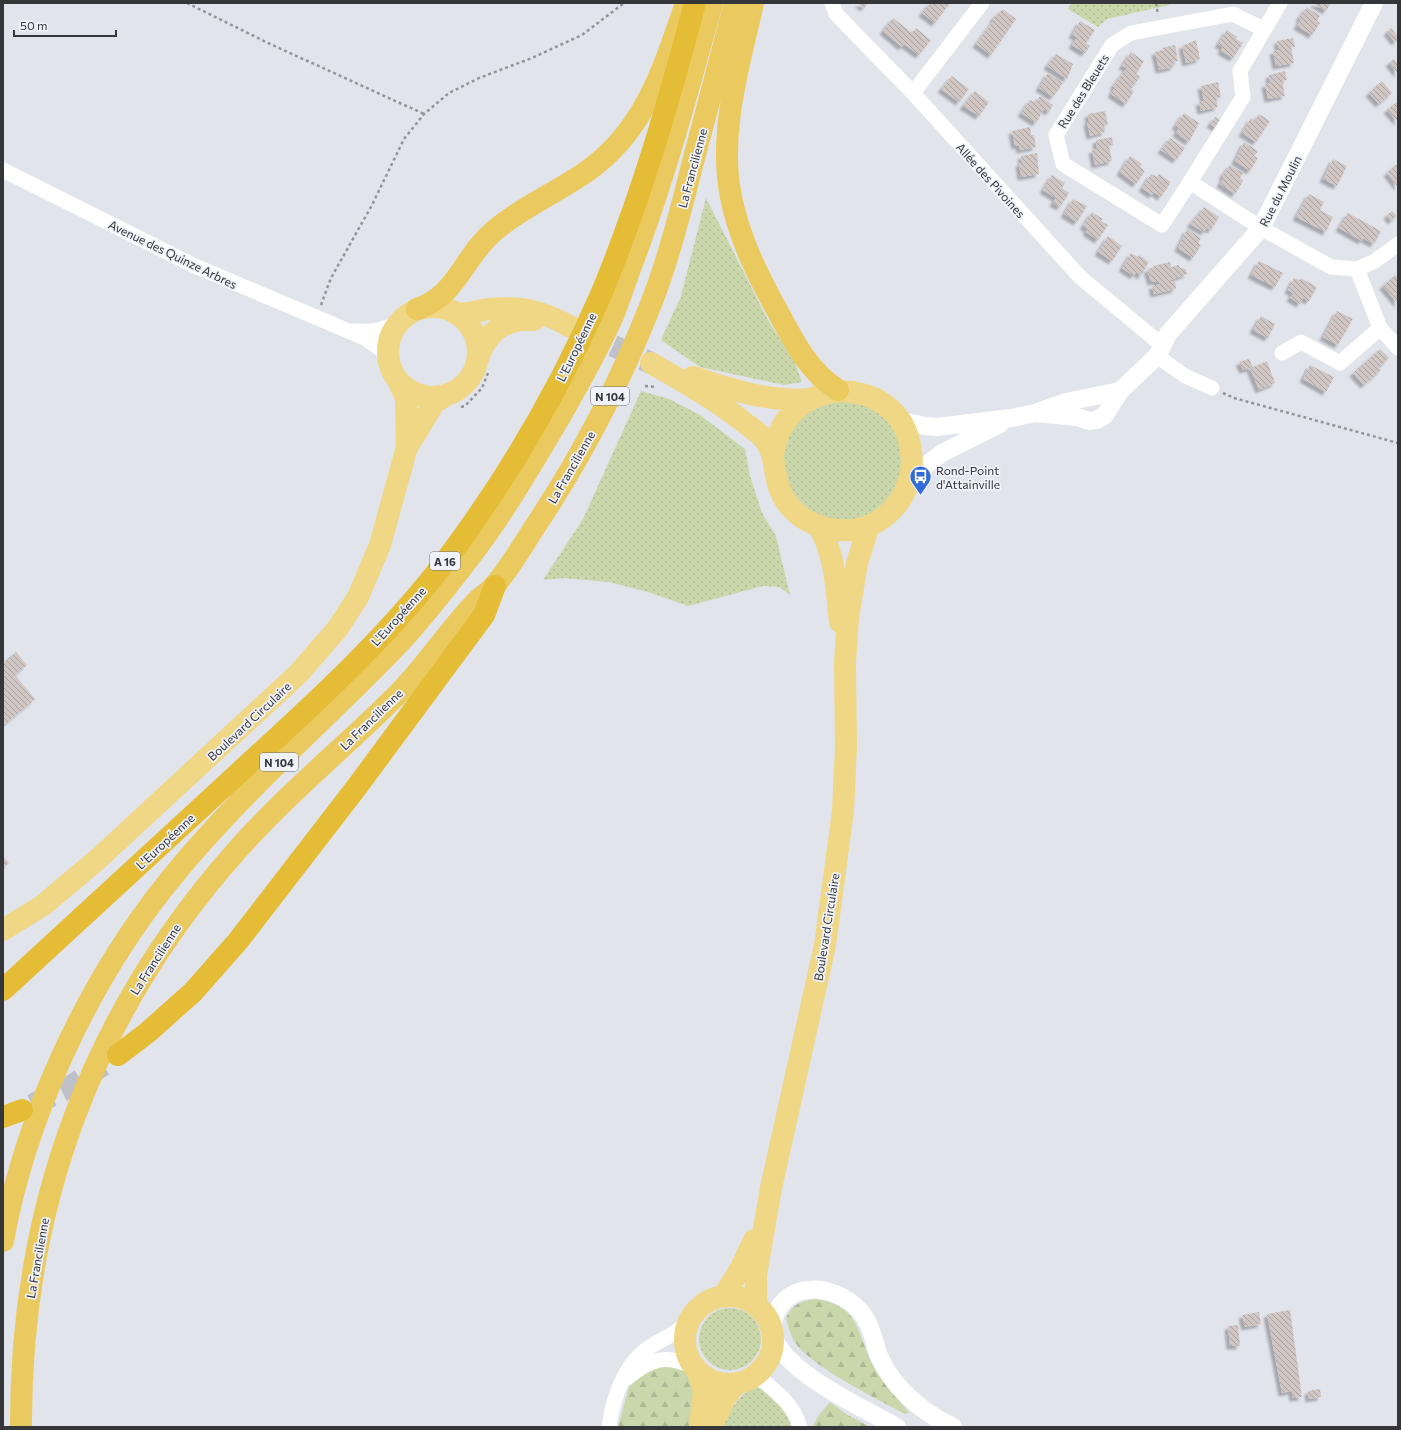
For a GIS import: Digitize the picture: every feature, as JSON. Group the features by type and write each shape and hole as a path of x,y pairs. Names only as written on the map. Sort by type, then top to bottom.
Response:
{"highway":[{"path":"411,313 433,303 446,292 466,263 494,231 524,209 587,172 619,144 641,115 657,83 686,3"},
{"name":"L'Européenne","path":"3,990 286,730 368,650 424,587 484,508 518,455 548,403 602,291 636,201 654,146 695,3"},
{"name":"La Francilienne","path":"3,1241 8,1214 21,1165 37,1115 74,1034 113,962 136,925 165,886 217,826 401,640 431,607 478,546 511,497 564,411 613,315 643,235 673,148 712,3"},
{"name":"La Francilienne","path":"21,1427 23,1352 39,1234 49,1194 72,1124 102,1051 131,995 166,940 239,848 281,805 401,691 478,600 495,586 562,485 628,360 650,307 687,188 735,3"},
{"path":"754,3 729,115 727,153 730,197 753,266 792,339 810,366 838,390"},
{"path":"118,1055 147,1033 193,992 238,941 356,788 484,616 495,586"}],"main road":[{"path":"431,306 456,312 469,313 488,309 514,307 550,315 571,327 526,319 510,321 498,327 483,345 484,364 468,379 455,400 439,396 423,395 408,389 395,374 388,355 390,341 395,328 411,313 431,306"},
{"path":"456,312 466,321 474,332 484,364"},
{"path":"773,456 763,438 724,407 651,363 724,388 783,399 809,399"},
{"name":"Boulevard Circulaire","path":"395,374 406,398 407,447"},
{"path":"838,390 853,391 880,401 902,421 909,438 913,459 911,477 904,495 892,511 869,526 853,530 836,530 819,527 806,520 791,508 780,492 774,475 773,456 776,441 784,422 795,409 809,399 823,393 838,390"},
{"name":"Boulevard Circulaire","path":"3,930 42,906 98,859 299,673 338,628 358,597 380,545 407,447 434,403 455,400"},
{"name":"Boulevard Circulaire","path":"756,1304 756,1275 771,1188 825,945 835,879 843,811 846,746 845,662 848,618 861,549 869,526"},
{"name":"Boulevard Circulaire","path":"819,527 826,538 833,561 845,662"},
{"name":"Boulevard Circulaire","path":"724,1295 736,1278 754,1241 771,1188"},
{"path":"696,1370 715,1382 736,1384 746,1381 756,1375 766,1364 772,1351 773,1332 764,1312 756,1304 735,1295 724,1295 710,1299 699,1307 690,1318 685,1332 686,1351 704,1390 700,1427"},
{"path":"711,1427 725,1398 736,1384"}],"street":[{"name":"Allée des Pivoines","path":"832,3 836,14 913,93 1080,277 1185,376 1212,388"},
{"path":"913,93 982,3"},
{"path":"1280,3 1263,29 1240,71 1243,96 1190,182 1262,228 1331,267 1356,270 1375,261 1398,244"},
{"name":"Rue du Moulin","path":"902,421 937,427 1011,418 1035,413 1077,417 1089,421 1097,420 1105,415 1120,391 1159,350 1168,334 1262,228 1374,3"},
{"name":"Rue des Bleuets","path":"1190,182 1162,225 1063,164 1056,135 1112,45 1131,33 1233,14 1263,29"},
{"name":"Avenue des Quinze Arbres","path":"3,170 195,266 316,319 365,338 382,350 395,374"},
{"path":"1356,270 1380,328 1398,348"},
{"name":"Avenue des Quinze Arbres","path":"347,330 372,332 393,326 411,313"},
{"path":"1282,352 1301,342 1340,363 1380,328"},
{"name":"Rue du Moulin","path":"911,477 942,453 1011,418"},
{"path":"897,1427 822,1385 804,1372 781,1350 773,1332 774,1316 785,1299 797,1293 808,1290 824,1290 836,1294 850,1302 862,1313 880,1358 898,1386 927,1413 953,1427"},
{"path":"609,1427 615,1397 632,1364 643,1352 680,1330 690,1318"},
{"path":"623,1381 660,1359 677,1360 696,1370"},
{"path":"756,1375 783,1397 797,1417 800,1427"}],"path":[{"path":"187,3 268,43 424,114"},
{"path":"316,319 330,278 372,205 404,139 424,114 449,94 473,81 532,58 582,34 624,3"},
{"path":"455,400 465,406 482,388 484,364"},
{"path":"645,386 658,388"},
{"path":"1212,388 1234,398 1398,443"}],"green space":[{"path":"1072,3 1169,3 1169,5 1107,19 1098,27 1068,9"},
{"path":"706,198 768,320 795,363 802,382 784,385 700,367 661,340 681,296"},
{"path":"641,391 669,399 700,415 745,449 750,476 762,513 776,536 790,595 779,587 763,586 688,606 648,592 609,582 563,578 543,580 583,519"},
{"path":"843,400 855,401 866,405 876,410 885,418 893,427 898,437 902,448 902,472 898,483 893,493 885,502 876,510 866,515 855,519 843,520 831,519 820,515 810,510 801,502 793,493 788,483 784,472 783,460 784,448 788,437 793,427 801,418 810,410 820,405 831,401"},
{"path":"815,1299 830,1302 842,1308 850,1315 856,1324 875,1369 909,1413 905,1414 862,1391 814,1361 802,1351 794,1341 786,1318 792,1309 798,1304"},
{"path":"730,1308 742,1310 752,1317 759,1327 761,1339 759,1351 752,1361 742,1368 730,1370 718,1368 708,1361 701,1351 699,1339 701,1327 708,1317 718,1310"},
{"path":"662,1365 681,1369 688,1373 692,1379 695,1395 689,1427 618,1427 629,1387 639,1376"},
{"path":"756,1387 769,1393 780,1402 790,1420 791,1427 721,1427 740,1398"},
{"path":"830,1402 846,1414 870,1427 812,1427 819,1415"}],"building":[{"path":"858,3 868,3 864,8"},
{"path":"930,3 950,3 935,23 922,13"},
{"path":"1313,3 1331,3 1326,11"},
{"path":"1307,7 1320,16 1317,21 1320,23 1312,35 1297,26 1301,19 1299,18"},
{"path":"1003,9 1016,19 991,55 976,44 994,20 993,18"},
{"path":"893,18 912,33 916,28 931,40 919,55 904,44 902,47 883,31"},
{"path":"1080,21 1095,30 1086,43 1090,46 1085,53 1072,45 1077,37 1072,35"},
{"path":"1391,28 1398,37 1395,42 1387,32"},
{"path":"1227,30 1237,37 1236,39 1243,43 1233,58 1221,51 1223,47 1218,44"},
{"path":"1293,38 1295,47 1291,47 1294,63 1276,66 1273,51 1279,50 1277,41"},
{"path":"1196,40 1200,59 1186,63 1182,46"},
{"path":"1175,45 1178,61 1173,62 1174,67 1159,70 1155,52 1163,50 1162,48"},
{"path":"1131,52 1144,61 1136,74 1140,77 1131,89 1134,91 1126,104 1111,94 1115,87 1113,86 1127,68 1122,66"},
{"path":"1056,54 1073,64 1067,79 1047,66"},
{"path":"1394,59 1398,64 1398,74 1389,63"},
{"path":"1285,71 1287,80 1282,81 1285,96 1268,99 1265,84 1270,83 1269,75"},
{"path":"1048,73 1063,83 1053,97 1039,88"},
{"path":"952,76 969,89 959,102 941,89"},
{"path":"1382,81 1392,93 1379,104 1369,93"},
{"path":"1218,82 1221,97 1216,99 1218,107 1201,111 1199,102 1204,101 1201,86"},
{"path":"975,91 989,102 979,116 963,106"},
{"path":"1040,96 1053,105 1049,112 1044,109 1036,123 1021,113 1030,100 1035,103"},
{"path":"1398,101 1398,122 1387,110"},
{"path":"1105,111 1108,125 1104,126 1105,132 1090,136 1087,122 1089,122 1088,114"},
{"path":"1184,113 1199,123 1189,142 1176,133 1179,128 1175,126"},
{"path":"1259,114 1270,121 1256,142 1242,133 1251,118 1254,121"},
{"path":"1215,117 1221,121 1216,128 1210,124"},
{"path":"1030,127 1031,135 1034,135 1036,147 1020,150 1019,145 1015,146 1012,131"},
{"path":"1112,137 1113,145 1109,146 1112,161 1095,165 1092,150 1097,149 1096,140"},
{"path":"1170,138 1185,148 1176,160 1161,150"},
{"path":"1244,142 1258,151 1254,156 1258,158 1250,171 1235,161"},
{"path":"1037,153 1039,174 1021,177 1019,163 1022,163 1021,156"},
{"path":"1130,156 1142,164 1140,167 1145,171 1136,184 1120,172"},
{"path":"1333,159 1347,166 1337,186 1323,179"},
{"path":"1398,163 1398,187 1387,173"},
{"path":"1230,165 1243,173 1240,178 1243,181 1235,194 1220,184 1224,177 1222,176"},
{"path":"1151,174 1157,177 1159,174 1171,182 1161,197 1154,192 1152,195 1142,188"},
{"path":"1052,175 1065,183 1062,188 1069,193 1060,207 1053,203 1056,198 1043,190"},
{"path":"1309,194 1324,202 1320,210 1333,217 1326,232 1296,217"},
{"path":"1073,199 1087,206 1077,222 1064,214"},
{"path":"1204,207 1219,217 1211,230 1207,228 1204,232 1190,224"},
{"path":"1392,211 1397,216 1391,221 1387,215"},
{"path":"1092,212 1103,219 1101,221 1108,225 1098,240 1086,232 1088,229 1083,226"},
{"path":"1348,213 1381,231 1374,244 1363,238 1362,241 1339,228"},
{"path":"1187,229 1201,238 1198,243 1201,245 1193,258 1178,248"},
{"path":"1108,236 1122,246 1112,261 1098,252"},
{"path":"1131,253 1138,257 1139,255 1149,262 1141,276 1136,272 1134,276 1122,268"},
{"path":"1259,261 1283,273 1275,287 1251,275"},
{"path":"1170,262 1171,267 1179,265 1180,268 1186,269 1187,274 1171,280 1171,282 1175,281 1176,289 1154,294 1152,286 1161,284 1157,283 1157,281 1151,282 1147,269"},
{"path":"1395,275 1398,278 1398,304 1383,286"},
{"path":"1294,278 1300,280 1301,278 1317,287 1309,301 1303,298 1300,304 1290,298 1293,293 1288,290"},
{"path":"1337,311 1353,319 1338,345 1323,337"},
{"path":"1261,316 1275,324 1268,338 1253,330"},
{"path":"1380,349 1389,358 1379,368 1381,370 1364,385 1353,373"},
{"path":"1249,359 1253,367 1267,361 1275,383 1259,390 1250,368 1243,370 1239,362"},
{"path":"1310,365 1334,377 1326,392 1303,379"},
{"path":"16,652 27,665 15,675 35,699 3,726 3,663"},
{"path":"3,856 9,863 3,868"},
{"path":"1290,1310 1302,1397 1293,1398 1292,1391 1282,1393 1267,1314"},
{"path":"1259,1312 1261,1324 1245,1327 1242,1315"},
{"path":"1238,1325 1240,1346 1230,1346 1228,1326"},
{"path":"1320,1389 1321,1397 1309,1399 1308,1391"}],"tunnel":[{"path":"583,332 651,363"},
{"path":"32,1105 68,1088 103,1065"}],"place":[{"name":"Rond-Point d'Attainville","path":"920,496"}]}
